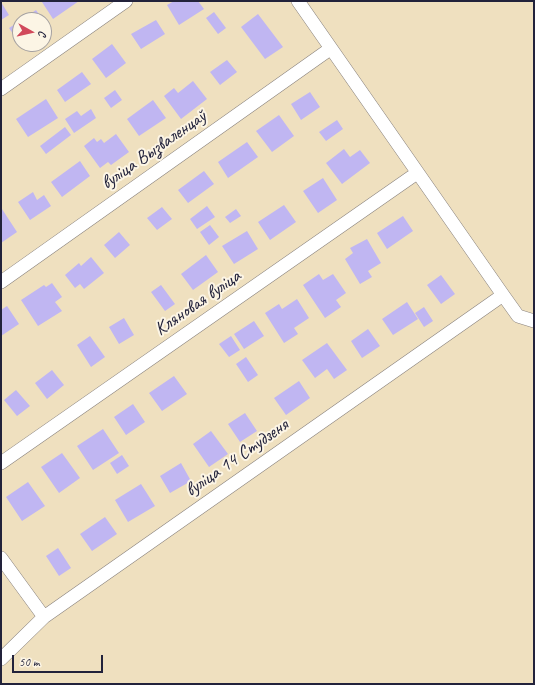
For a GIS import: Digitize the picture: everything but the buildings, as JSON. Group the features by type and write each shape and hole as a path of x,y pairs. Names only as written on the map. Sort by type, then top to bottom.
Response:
{"street":[{"path":"1,89 126,1"},
{"path":"298,1 330,49 518,316 534,321"},
{"name":"вуліца Вызваленцаў","path":"1,282 330,49"},
{"name":"Кляновая вуліца","path":"1,464 417,173"},
{"name":"вуліца 14 Студзеня","path":"1,660 44,617 503,295"},
{"path":"1,558 44,617"}]}
